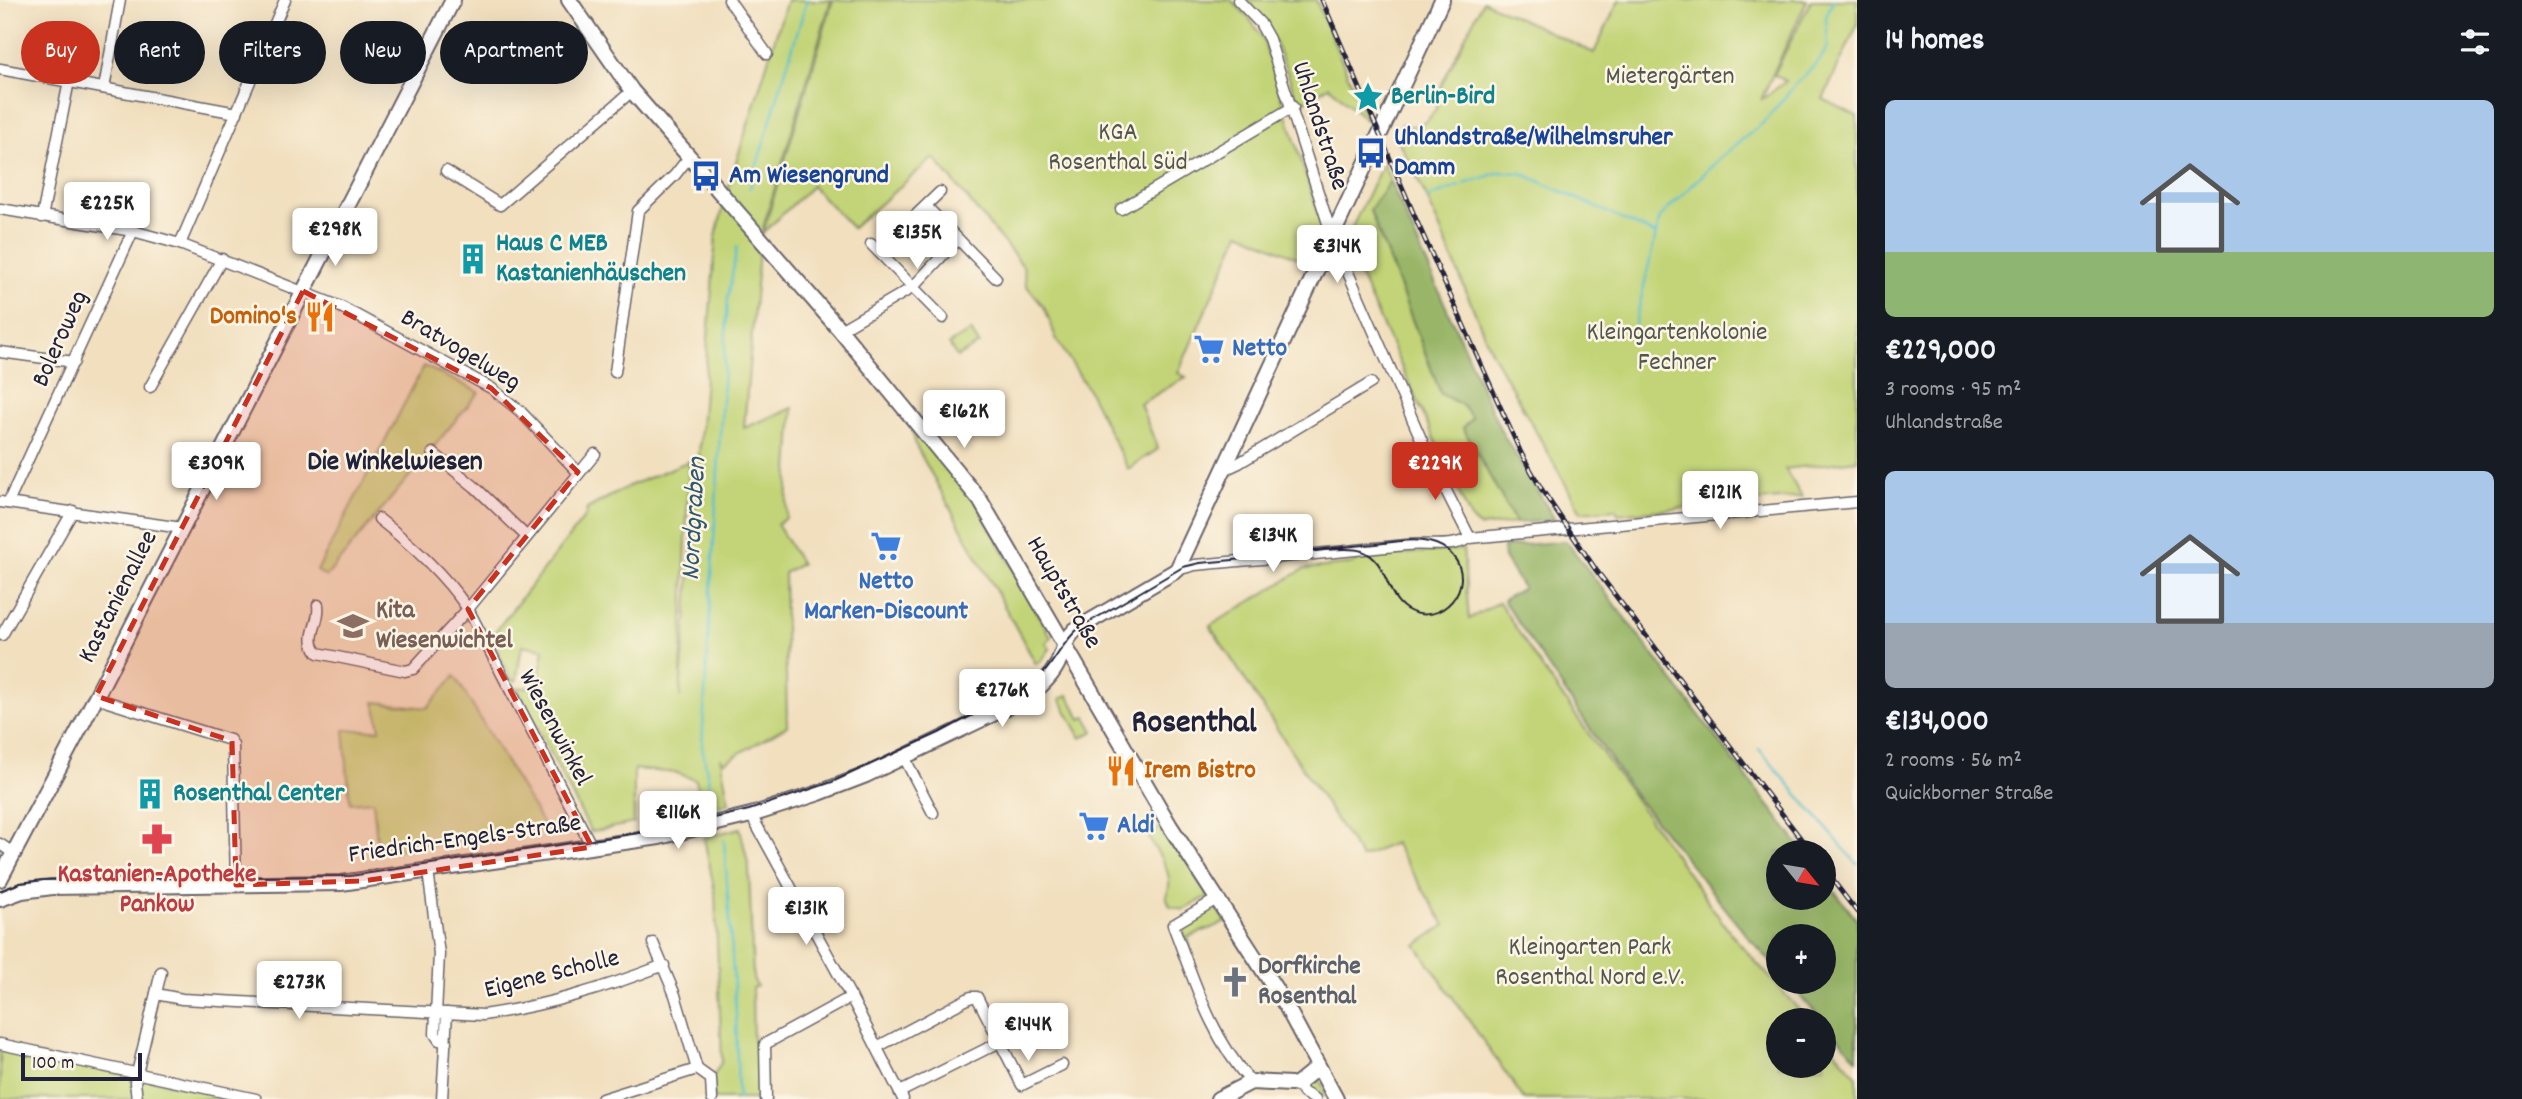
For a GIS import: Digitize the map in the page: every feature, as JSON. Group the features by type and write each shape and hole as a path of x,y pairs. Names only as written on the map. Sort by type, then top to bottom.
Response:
{"main road":[{"name":"Kastanienallee","path":"0,879 453,0"},
{"name":"Hauptstraße","path":"569,0 632,91 841,330 980,500 1170,826 1280,996 1336,1099"},
{"path":"1177,570 1442,0"},
{"name":"Friedrich-Engels-Straße","path":"0,899 22,891 52,887 341,883 680,833 751,815 819,793 904,757 1034,692 1054,669 1074,630 1177,570"},
{"path":"1218,1099 1251,1082 1294,1084 1318,1067"}],"street":[{"path":"104,88 120,0"},
{"path":"180,244 285,0"},
{"path":"729,0 767,54"},
{"name":"Uhlandstraße","path":"1238,0 1260,23 1269,39 1293,107 1332,236 1429,457 1470,538"},
{"path":"0,69 21,73"},
{"path":"42,217 68,84"},
{"path":"84,84 237,113"},
{"path":"446,171 500,205 632,91"},
{"path":"1121,209 1293,107"},
{"path":"615,372 638,211 667,184 689,157"},
{"path":"915,216 940,192"},
{"path":"926,206 996,278"},
{"name":"Bratvogelweg","path":"0,209 133,231 180,244 341,307 491,388 520,411 578,472"},
{"name":"Boleroweg","path":"4,502 74,362 133,231"},
{"path":"841,330 912,288 957,240"},
{"path":"872,244 943,318"},
{"path":"150,387 222,259"},
{"path":"0,352 74,362"},
{"path":"1224,470 1239,464 1371,383"},
{"path":"433,453 475,487 526,536"},
{"path":"318,605 319,613 311,636 318,653 405,671 420,663 468,609 595,454"},
{"path":"4,502 183,528"},
{"path":"1177,570 1192,566 1410,544 1457,544 1470,538 1857,502"},
{"path":"2,635 73,511"},
{"name":"Wiesenwinkel","path":"379,519 419,551 450,584 468,609 592,847"},
{"path":"96,696 230,740 233,744 236,885"},
{"path":"904,757 933,813"},
{"path":"751,815 851,996 902,1095 1000,1042"},
{"path":"0,844 13,853"},
{"path":"428,871 439,954 442,1013 435,1034 439,1040 446,1042 442,1099"},
{"path":"1217,898 1173,925 1210,1021 1235,1065 1251,1082"},
{"name":"Eigene Scholle","path":"653,943 664,965 686,1027 697,1069"},
{"name":"Eigene Scholle","path":"156,995 182,999 483,1015 526,1009 595,991 664,965"},
{"path":"137,1099 135,1082 161,972"},
{"path":"766,1099 765,1044 851,996"},
{"path":"877,1046 971,997 978,997 1022,1085 1062,1065"},
{"path":"0,1044 256,1099"},
{"path":"602,1099 697,1069 711,1079 712,1099"},
{"path":"1294,1084 1315,1099"}],"highlighted area":[{"path":"303,291 491,388 578,472 468,609 592,847 363,881 236,885 232,741 96,696"}],"green space":[{"path":"787,0 831,0 760,238 744,428 793,408 786,518 777,524 801,564 784,573 787,726 724,762 720,757 729,803 702,808 696,780 677,773 634,769 634,823 591,832 517,688 538,687 544,649 522,645 516,681 512,681 491,637 586,515 587,509 629,486 689,461 680,698 716,236 728,188"},
{"name":"KGA Rosenthal Süd","path":"833,0 1231,0 1249,18 1263,39 1323,230 1308,263 1240,232 1178,373 1186,377 1140,404 1158,449 1128,469 1089,391 1057,340 1044,307 1026,285 1023,266 935,159 852,228 812,186 763,233"},
{"path":"1245,0 1316,0 1368,122 1329,86 1299,105 1271,36"},
{"name":"Kleingartenkolonie Fechner","path":"1619,0 1807,0 1761,100 1786,81 1774,75 1811,0 1857,0 1857,26 1823,99 1857,116 1857,460 1785,469 1802,497 1618,514 1616,509 1581,512 1491,351 1427,198 1396,136 1402,124 1419,125 1435,110 1441,86 1483,1 1594,53"},
{"path":"1383,163 1390,181 1370,211 1441,394 1462,405 1472,418 1463,428 1516,523 1481,527 1472,521 1348,250 1347,238"},
{"path":"1390,181 1501,431 1555,520 1516,523 1463,428 1472,418 1462,405 1441,394 1370,210"},
{"path":"971,331 979,344 957,357 949,344"},
{"path":"424,366 479,392 326,577 317,571"},
{"path":"911,422 974,498 1051,637 1046,643 1050,649 1040,662 1036,664 915,444"},
{"path":"1566,541 1795,840 1766,840 1766,910 1836,910 1836,893 1857,920 1857,1059 1836,1036 1836,1008 1811,1008 1799,994 1836,994 1836,924 1766,924 1766,957 1750,939 1634,794 1503,600 1523,588 1504,558 1503,547"},
{"name":"Kleingarten Park Rosenthal Nord e.V.","path":"1463,549 1469,619 1499,602 1542,668 1731,934 1766,973 1766,994 1785,994 1797,1008 1766,1008 1766,1078 1836,1078 1836,1052 1857,1076 1857,1099 1524,1099 1416,945 1445,925 1394,843 1361,858 1210,626 1304,569 1354,564 1357,559"},
{"path":"455,676 545,828 378,852 373,801 350,803 344,730 380,730 375,702 427,708"},
{"path":"1068,695 1081,719 1086,717 1094,731 1081,738 1060,699"},
{"path":"1165,824 1209,896 1183,910 1170,906 1166,896 1169,888 1168,873 1148,837"},
{"path":"740,828 749,868 753,979 757,986 752,988 753,1041 762,1037 764,1099 714,1099 713,1077 722,1061 715,893 704,838"},
{"path":"1214,905 1227,922 1188,937 1195,974 1182,927"},
{"path":"0,1047 133,1076 136,1099 0,1099"},
{"path":"1317,1076 1326,1093 1323,1096 1307,1091 1303,1082"},
{"path":"140,1077 239,1099 139,1099"}],"waterway":[{"name":"Nordgraben","path":"750,188 807,0"},
{"path":"1635,325 1660,217 1722,156 1764,122 1819,61 1828,46 1826,17 1833,0"},
{"path":"1464,184 1500,172 1521,173 1655,234"},
{"path":"1427,198 1459,186"},
{"name":"Nordgraben","path":"711,793 702,746 728,298 737,247"},
{"path":"1759,749 1857,864"},
{"name":"Nordgraben","path":"724,840 736,1014 738,1099"}],"tram line":[{"path":"0,891 20,883 43,880 350,876 666,829 749,810 832,782 939,733 1033,683 1079,628 1183,567 1200,563 1277,556 1321,550 1354,549 1371,556 1382,570 1399,603 1419,614 1431,614 1443,609 1452,601 1461,579 1459,567 1452,555 1439,545 1423,541 1296,552 1282,555 1269,557"}],"railway":[{"path":"1322,0 1418,224 1521,453 1542,490 1596,570 1802,840"},
{"path":"1836,885 1857,912"}],"place":[{"name":"Berlin-Bird","path":"1368,97"},
{"name":"Uhlandstraße/Wilhelmsruher Damm","path":"1371,153"},
{"name":"Am Wiesengrund","path":"706,176"},
{"name":"Haus C MEB Kastanienhäuschen","path":"473,259"},
{"name":"Domino's","path":"320,317"},
{"name":"Netto","path":"1209,349"},
{"name":"Netto Marken-Discount","path":"886,546"},
{"name":"Kita Wiesenwichtel","path":"353,626"},
{"name":"Irem Bistro","path":"1121,771"},
{"name":"Rosenthal Center","path":"150,794"},
{"name":"Aldi","path":"1094,826"},
{"name":"Kastanien-Apotheke Pankow","path":"157,839"},
{"name":"Dorfkirche Rosenthal","path":"1235,982"}],"district":[{"name":"Die Winkelwiesen","path":"395,464"},
{"name":"Rosenthal","path":"1194,724"}],"park label":[{"name":"Mietergärten","path":"1670,77"}]}
